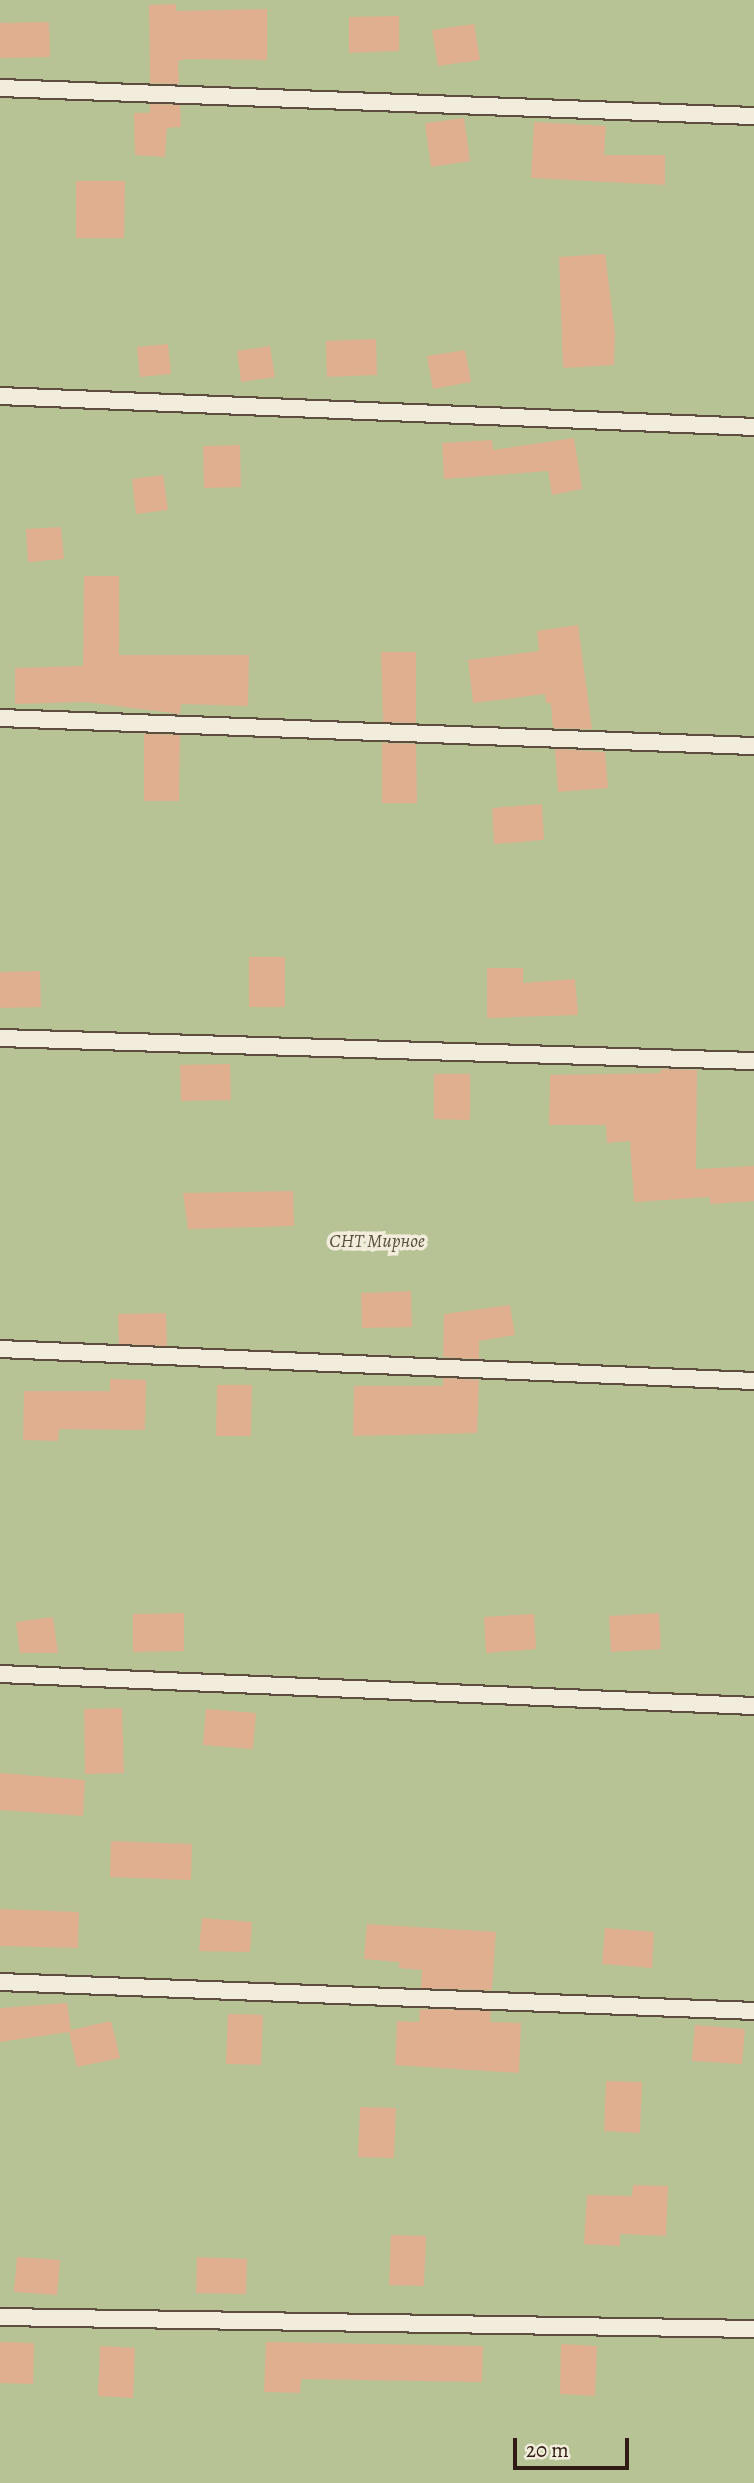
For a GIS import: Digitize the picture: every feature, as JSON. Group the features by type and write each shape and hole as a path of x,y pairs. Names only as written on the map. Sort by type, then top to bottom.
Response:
{"lane":[{"path":"0,89 754,116"},
{"path":"0,396 754,427"},
{"path":"0,718 754,746"},
{"path":"0,1038 754,1061"},
{"path":"0,1349 754,1381"},
{"path":"0,1674 754,1706"},
{"path":"0,1982 754,2011"},
{"path":"0,2317 754,2329"}],"green space":[{"name":"СНТ Мирное","path":"0,0 754,0 754,2483 0,2483"}],"building":[{"path":"176,4 176,11 267,9 267,60 186,59 178,61 179,84 150,83 149,5"},
{"path":"399,16 399,51 349,53 349,17"},
{"path":"49,22 50,57 0,58 0,23"},
{"path":"474,24 480,60 438,66 432,30"},
{"path":"150,104 180,105 181,127 167,128 165,157 135,155 134,113 150,113"},
{"path":"464,118 470,161 431,167 425,123"},
{"path":"534,122 606,126 604,155 665,155 665,185 531,178"},
{"path":"76,181 125,181 124,238 76,238"},
{"path":"605,254 615,333 614,365 563,368 559,257"},
{"path":"376,339 377,375 327,377 326,341"},
{"path":"168,344 171,374 140,377 137,347"},
{"path":"270,346 275,377 241,382 237,351"},
{"path":"465,350 471,382 433,389 427,356"},
{"path":"574,438 582,489 552,495 548,471 444,479 442,443 492,440 493,450"},
{"path":"240,445 241,487 204,488 203,446"},
{"path":"163,475 168,510 136,514 132,479"},
{"path":"61,527 64,559 28,562 26,529"},
{"path":"84,576 119,576 119,655 249,655 248,706 181,704 180,714 86,702 15,704 15,668 83,666"},
{"path":"578,625 592,729 553,728 551,703 546,703 545,694 473,703 468,660 539,651 537,631"},
{"path":"381,652 416,652 416,723 383,722"},
{"path":"144,734 180,735 179,801 144,801"},
{"path":"382,743 416,744 417,803 382,803"},
{"path":"555,749 605,752 608,788 558,792"},
{"path":"542,804 544,840 494,844 492,808"},
{"path":"249,957 285,957 285,1007 249,1007"},
{"path":"487,968 523,968 523,983 575,979 578,1015 487,1018"},
{"path":"40,971 41,1007 0,1008 0,972"},
{"path":"230,1064 231,1100 181,1101 180,1065"},
{"path":"661,1069 697,1070 696,1169 754,1166 754,1201 710,1204 710,1197 634,1202 630,1141 607,1143 606,1125 549,1125 550,1075 661,1073"},
{"path":"434,1074 470,1074 470,1120 434,1119"},
{"path":"293,1191 294,1226 188,1229 183,1193"},
{"path":"411,1291 412,1327 362,1328 361,1293"},
{"path":"510,1305 515,1335 479,1341 479,1359 443,1357 444,1314"},
{"path":"166,1313 167,1346 119,1344 118,1314"},
{"path":"443,1378 479,1380 477,1433 353,1436 354,1386 443,1386"},
{"path":"110,1379 146,1380 145,1430 59,1429 58,1441 23,1440 24,1391 110,1391"},
{"path":"217,1385 252,1385 251,1436 216,1436"},
{"path":"184,1613 184,1651 133,1652 133,1614"},
{"path":"659,1613 661,1649 611,1652 609,1616"},
{"path":"534,1614 536,1649 486,1653 484,1617"},
{"path":"53,1617 58,1653 20,1653 16,1622"},
{"path":"122,1708 124,1773 85,1774 84,1709"},
{"path":"206,1709 256,1713 253,1749 203,1745"},
{"path":"0,1773 85,1780 83,1816 0,1810"},
{"path":"111,1841 192,1844 191,1880 110,1877"},
{"path":"0,1909 79,1912 78,1948 0,1946"},
{"path":"202,1918 252,1922 250,1952 199,1951"},
{"path":"367,1924 496,1932 492,1990 421,1988 422,1970 399,1968 399,1962 364,1959"},
{"path":"605,1928 654,1932 652,1968 602,1964"},
{"path":"67,2003 71,2030 111,2021 120,2058 77,2067 69,2032 0,2042 0,2008"},
{"path":"420,2009 491,2011 490,2022 521,2023 519,2073 395,2065 397,2021 419,2022"},
{"path":"228,2014 263,2015 261,2065 226,2064"},
{"path":"695,2025 745,2029 742,2064 692,2061"},
{"path":"606,2081 642,2082 640,2133 604,2131"},
{"path":"360,2107 396,2108 394,2158 358,2157"},
{"path":"633,2185 668,2186 666,2236 620,2234 620,2246 584,2244 587,2195 632,2196"},
{"path":"391,2235 426,2236 424,2286 389,2285"},
{"path":"17,2257 60,2260 57,2295 14,2292"},
{"path":"197,2257 247,2259 246,2294 196,2293"},
{"path":"0,2342 34,2343 33,2384 0,2383"},
{"path":"266,2342 483,2346 482,2382 301,2379 300,2393 264,2392"},
{"path":"561,2344 597,2346 595,2396 560,2394"},
{"path":"100,2346 135,2348 133,2398 98,2396"}]}
